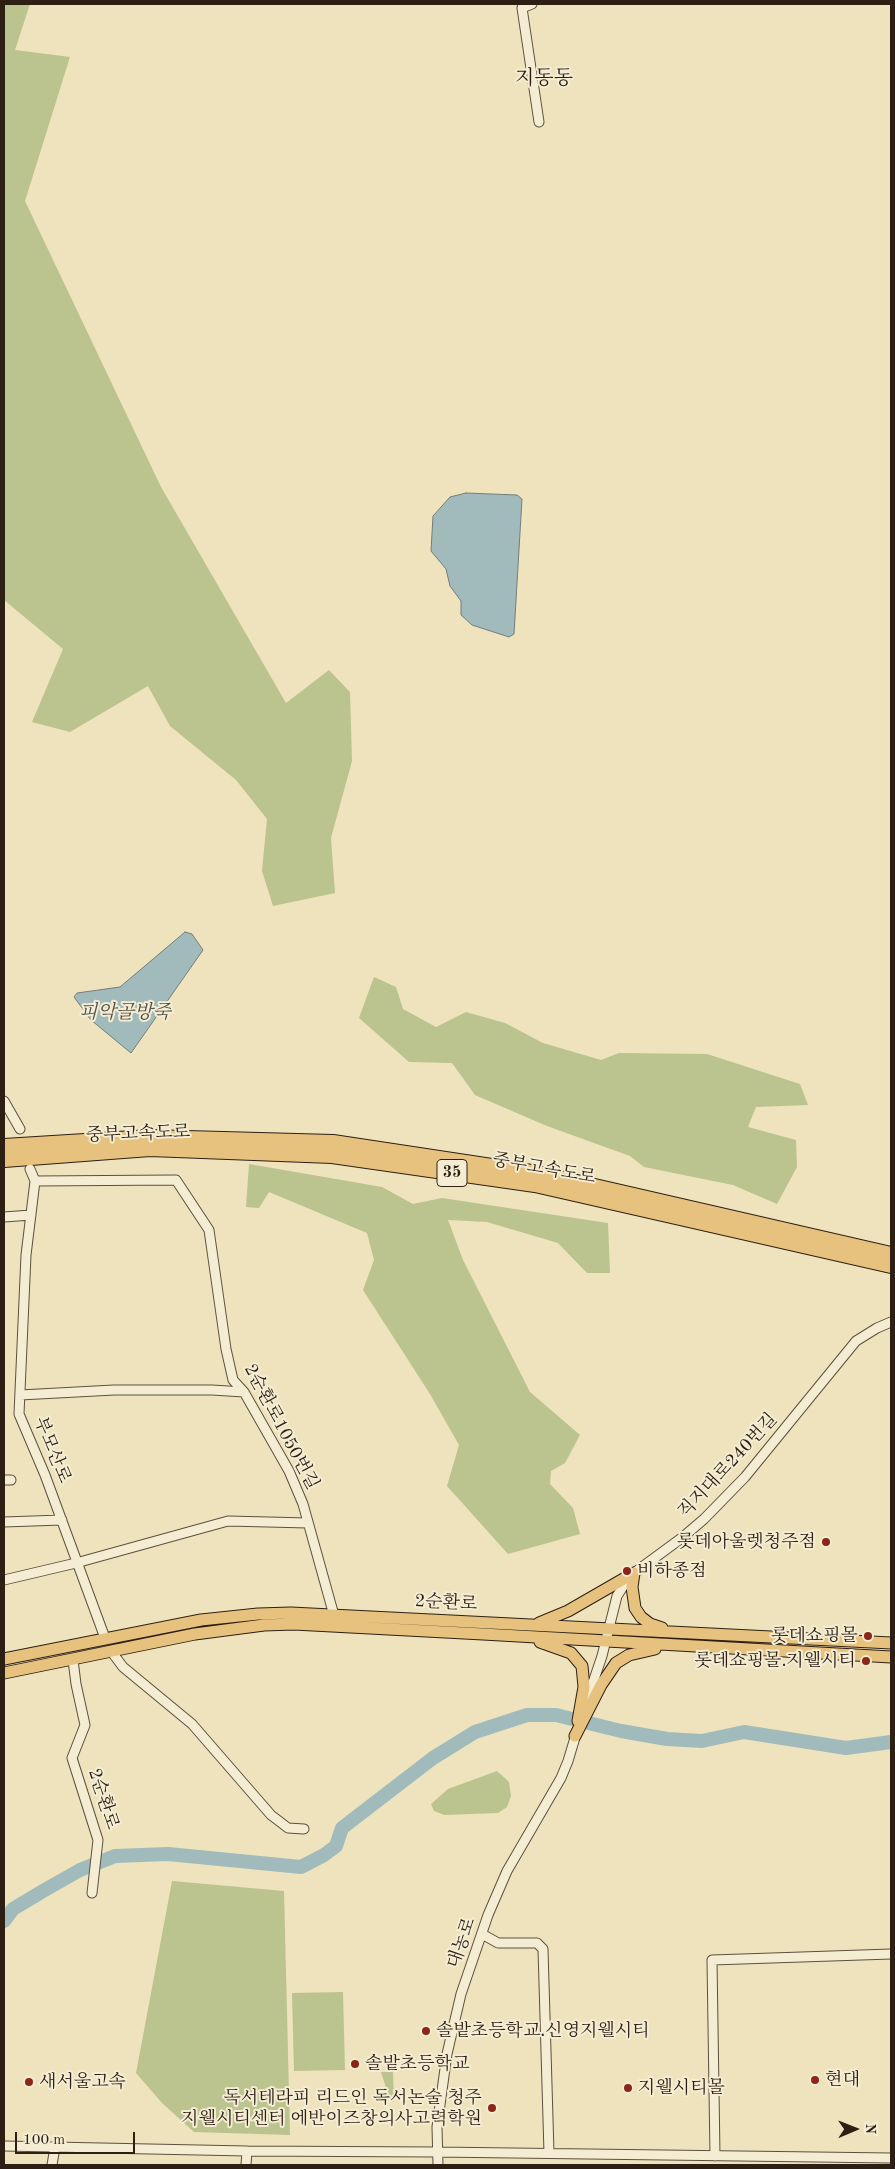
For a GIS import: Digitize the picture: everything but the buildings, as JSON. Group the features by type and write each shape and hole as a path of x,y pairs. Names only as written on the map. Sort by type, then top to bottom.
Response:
{"highway":[{"name":"중부고속도로","path":"4,1146 150,1137 333,1142 538,1173 891,1254"},
{"name":"중부고속도로","path":"4,1160 150,1149 332,1156 535,1184 891,1266"}],"main road":[{"path":"534,1625 568,1611 634,1573"},
{"path":"634,1573 632,1598 641,1617 650,1624 672,1632"},
{"name":"2순환로","path":"4,1659 105,1638 229,1616 291,1613 336,1621 519,1636 891,1657"},
{"name":"2순환로","path":"4,1674 226,1629 336,1621 534,1625 891,1643"},
{"path":"519,1636 571,1652 582,1666 592,1686 575,1736"},
{"path":"575,1736 592,1686 629,1655 653,1649 706,1648"}],"street":[{"path":"532,4 522,8 539,122"},
{"path":"4,1101 20,1129"},
{"name":"부모산로","path":"30,1169 35,1181 26,1255 19,1414 62,1520 76,1563 105,1638"},
{"name":"2순환로1050번길","path":"35,1181 176,1180 210,1230 226,1349 234,1380 244,1392 289,1471 308,1523 336,1621"},
{"path":"4,1218 31,1215"},
{"name":"직지대로240번길","path":"592,1686 617,1596 634,1573 704,1520 744,1477 856,1341 891,1322"},
{"path":"20,1395 114,1390 212,1390 244,1392"},
{"path":"4,1522 62,1520"},
{"path":"4,1580 76,1563 228,1521 308,1523"},
{"path":"617,1582 617,1596"},
{"path":"111,1652 123,1667 192,1724 271,1815 288,1828 304,1829"},
{"name":"2순환로","path":"73,1660 76,1684 86,1725 72,1758 98,1840 92,1893"},
{"name":"대농로","path":"438,2165 437,2127 447,2054 461,1994 507,1871 568,1761 575,1736"},
{"path":"482,1934 498,1943 537,1943 543,1948 549,2153"},
{"path":"714,2156 712,1960 891,1954"},
{"path":"4,2146 247,2151 891,2158"},
{"path":"52,2165 55,2147"},
{"path":"246,2165 247,2151"},
{"path":"868,2158 891,2151"},
{"path":"868,2158 889,2165"}],"green space":[{"path":"4,4 30,4 15,50 70,57 25,201 161,487 286,703 329,670 350,692 352,761 331,838 335,893 273,906 262,871 267,819 236,780 170,726 148,686 70,732 32,722 63,649 4,600"},
{"path":"374,977 396,987 403,1009 436,1027 466,1012 505,1023 543,1043 601,1060 619,1053 707,1054 800,1084 808,1105 756,1107 748,1127 796,1140 797,1167 777,1204 733,1185 644,1167 630,1156 547,1126 475,1095 452,1063 409,1062 359,1018"},
{"path":"249,1164 382,1187 413,1204 442,1198 608,1223 610,1273 587,1273 558,1243 487,1222 448,1220 463,1260 530,1392 580,1435 565,1463 551,1471 550,1484 573,1508 580,1534 508,1554 447,1486 459,1445 430,1394 363,1290 374,1260 367,1233 269,1192 259,1208 246,1207"},
{"path":"497,1771 509,1782 511,1796 507,1807 498,1813 444,1815 434,1811 431,1804 448,1789"},
{"path":"172,1881 284,1891 290,2135 194,2132 162,2103 136,2073"},
{"path":"343,1992 345,2070 294,2071 292,1993"},
{"path":"381,2072 393,2072 394,2102 390,2100"}],"water":[{"path":"466,493 517,495 522,499 514,634 509,637 472,625 461,615 461,601 450,586 446,569 431,551 433,516 450,497"},
{"name":"피악골방죽","path":"185,932 192,934 203,950 131,1053 91,1020 74,997 77,993 120,987"}],"waterway":[{"path":"4,1921 13,1909 43,1891 80,1870 115,1856 168,1854 301,1867 324,1855 336,1846 342,1828 433,1758 475,1732 527,1715 556,1715 621,1731 667,1739 702,1741 744,1732 846,1748 891,1742"}],"place":[{"name":"롯데아울렛청주점","path":"826,1542"},
{"name":"비하종점","path":"627,1571"},
{"name":"롯데쇼핑몰","path":"868,1636"},
{"name":"롯데쇼핑몰.지웰시티","path":"866,1661"},
{"name":"솔밭초등학교.신영지웰시티","path":"426,2031"},
{"name":"솔밭초등학교","path":"355,2064"},
{"name":"현대","path":"815,2080"},
{"name":"새서울고속","path":"29,2082"},
{"name":"지웰시티몰","path":"628,2088"},
{"name":"독서테라피 리드인 독서논술 청주 지웰시티센터 에반이즈창의사고력학원","path":"492,2108"}],"district":[{"name":"지동동","path":"544,79"}]}
